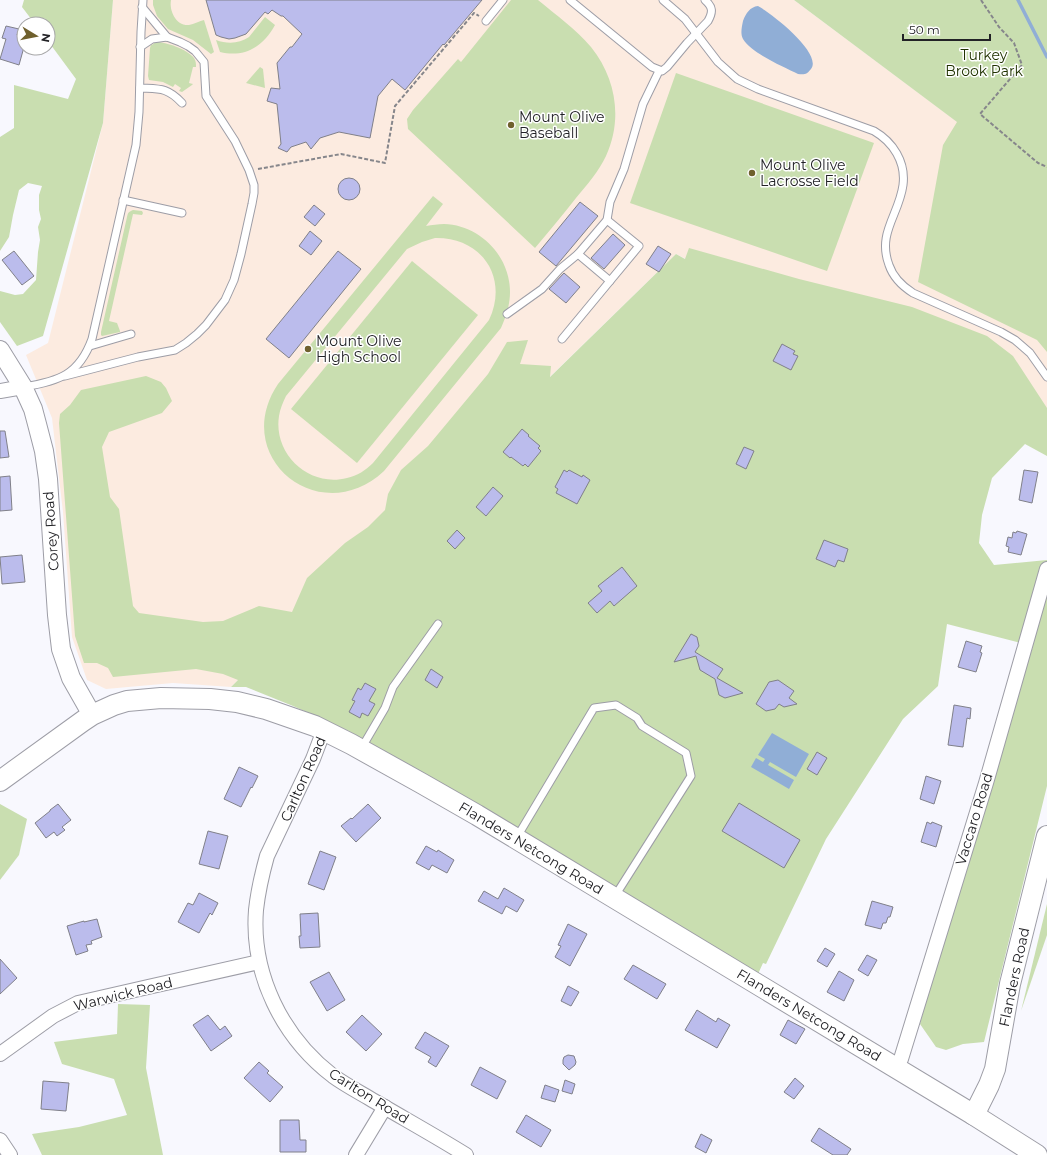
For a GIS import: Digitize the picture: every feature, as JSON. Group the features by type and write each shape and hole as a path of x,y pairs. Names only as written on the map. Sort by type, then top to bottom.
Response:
{"main road":[{"name":"Flanders Netcong Road","path":"0,781 92,716 114,704 127,701 161,698 204,698 237,702 266,709 306,722 361,749 427,786 895,1067 1037,1155"},
{"name":"Flanders Road","path":"974,1115 989,1085 997,1062 1009,990 1047,836"}],"street":[{"name":"Corey Road","path":"0,350 23,387 33,409 37,424 46,465 57,615 61,649 72,678 92,716"},
{"path":"0,391 23,387"},
{"name":"Vaccaro Road","path":"895,1067 901,1059 968,843 1047,569"},
{"name":"Carlton Road","path":"324,730 313,759 267,856 263,872 256,910 256,936 260,962 273,1002 294,1037 312,1057 334,1076 466,1155"},
{"name":"Warwick Road","path":"0,1054 53,1016 78,1003 148,986 260,962"},
{"path":"356,1155 385,1107"},
{"path":"0,1140 10,1155"}],"lane":[{"path":"486,21 503,0"},
{"path":"570,0 648,64 660,70 664,70 667,67 710,16 710,4 705,0"},
{"path":"663,0 685,19 718,62 741,81 758,89 874,131 887,140 898,155 903,176 902,189 885,242 886,257 893,274 902,285 913,293 1015,340 1030,353 1047,377"},
{"path":"142,3 166,37"},
{"path":"65,376 81,361 90,346 136,145 139,112 142,3"},
{"path":"23,387 43,384 65,376 138,357 175,350 186,343 206,325 225,300 234,280 254,193 254,185 249,170 235,142 206,96 204,62 196,51 180,42 166,37 152,38 140,47"},
{"path":"507,314 542,289 560,269 578,254 607,220 610,202 624,169 643,104 660,70"},
{"path":"140,88 166,90 176,96 182,103"},
{"path":"124,200 182,213"},
{"path":"562,339 639,246 607,220"},
{"path":"578,254 610,281"},
{"path":"90,346 131,334"},
{"path":"361,749 385,708 393,687 438,624"},
{"path":"516,839 594,708 616,705 637,718 642,726 686,753 691,776 614,898"}],"path":[{"path":"981,0 999,27 1014,43 1022,65 980,114 1038,163 1047,167"},
{"path":"249,170 341,154 385,163 395,106 474,13 486,21"}],"shaded area":[{"name":"Mount Olive High School","path":"113,0 794,0 1047,189 1047,444 676,254 231,687 173,683 106,689 87,680 72,637 63,512 52,418 26,355 48,343 103,123"}],"green space":[{"path":"24,0 113,0 103,123 43,336 17,346 0,322 0,291 15,295 23,294 36,280 40,240 38,227 41,219 39,210 39,195 42,186 28,183 19,190 9,237 0,251 0,137 14,128 14,85 68,99 76,79 56,52 56,16 29,16 22,7"},
{"path":"153,0 171,0 171,9 174,17 184,25 189,25 204,20 214,52 211,54 193,40 168,29 157,16 153,5"},
{"name":"Mount Olive Baseball","path":"511,0 538,0 579,34 600,59 611,85 614,99 614,128 611,142 603,162 588,183 535,248 408,129 407,119 413,110 458,59 461,62"},
{"name":"Turkey Brook Park","path":"794,0 1047,0 1047,352 1037,340 918,282 943,145 957,122"},
{"path":"265,17 275,25 259,45 245,52 220,52 216,40 233,43 241,41 249,37"},
{"path":"156,42 182,49 195,59 196,67 193,67 189,83 193,84 182,92 179,91 181,88 175,84 173,87 163,82 149,80 150,48 151,45"},
{"path":"260,67 263,69 265,88 246,83"},
{"name":"Mount Olive Lacrosse Field","path":"676,73 874,143 827,271 630,203"},
{"path":"433,196 443,204 426,226 444,224 470,230 481,236 499,255 505,266 509,279 510,292 505,320 501,328 384,471 359,487 334,493 309,489 289,477 273,459 265,437 266,411 278,384","holes":["435,238 452,240 466,244 478,252 487,263 493,275 496,289 494,304 489,320 373,463 358,474 347,478 333,480 320,478 307,473 296,465 288,455 282,443 279,430 279,416 286,396 407,249"]},
{"path":"133,210 142,211 143,213 142,215 133,214 109,321 117,323 120,332 102,336 101,332 127,217 128,213"},
{"path":"689,248 799,279 912,307 987,336 1013,356 1047,408 1047,456 1025,444 992,478 982,515 979,543 994,565 1047,560 1047,786 984,1042 963,1044 946,1050 936,1047 920,1024 950,909 1033,646 947,624 938,686 903,719 826,839 766,964 763,963 758,974 349,731 246,687 231,687 238,680 223,674 196,669 113,677 108,668 97,663 84,663 75,636 59,423 60,414 70,405 81,390 146,376 161,382 166,388 172,401 162,413 109,432 102,447 110,497 119,509 133,606 139,613 203,622 223,621 259,606 292,612 307,578 345,543 368,527 385,510 388,494 401,470 428,446 488,374 507,342 528,340 520,364 551,366 550,377 676,254 685,259"},
{"path":"412,261 478,315 357,463 291,409"},
{"path":"0,804 27,819 19,855 0,880"},
{"path":"1047,904 1047,935 1021,1011"},
{"path":"118,1004 150,1005 146,1068 163,1155 42,1155 32,1134 79,1127 127,1115 114,1079 62,1064 54,1042 117,1034"}],"water":[{"path":"758,6 794,34 810,53 813,62 811,69 807,73 798,74 768,59 753,49 743,39 742,30 744,18 751,9"},
{"path":"772,733 809,754 796,777 770,762 768,765 794,780 789,789 751,767 756,758 763,762 765,759 758,755"}],"building":[{"path":"206,0 482,0 405,90 392,79 378,96 370,138 339,132 320,138 311,149 306,142 291,147 287,152 278,148 281,144 277,104 267,101 271,88 280,89 277,63 302,34 283,16 272,10 268,14 265,12 246,34 229,39 221,37 216,35"},
{"path":"6,26 16,28 16,56 22,56 19,65 0,59 6,39 2,38"},
{"path":"349,178 357,181 360,189 357,197 349,200 341,197 338,189 341,181"},
{"path":"580,202 598,216 556,266 539,252"},
{"path":"314,205 325,214 315,226 304,217"},
{"path":"310,231 322,241 311,255 299,246"},
{"path":"613,234 625,245 604,269 591,258"},
{"path":"658,246 671,254 659,272 646,264"},
{"path":"14,251 34,276 22,285 2,260"},
{"path":"338,251 361,269 289,358 266,339"},
{"path":"564,273 580,287 566,303 549,289"},
{"path":"782,344 795,351 793,354 798,356 791,370 773,361"},
{"path":"522,429 540,446 538,448 541,451 528,467 525,464 523,466 503,452"},
{"path":"0,431 5,431 9,457 0,458"},
{"path":"744,447 754,451 746,469 736,464"},
{"path":"564,470 567,472 569,470 582,477 583,475 590,480 577,504 556,493 558,489 555,487"},
{"path":"1024,470 1038,472 1032,503 1019,500"},
{"path":"10,476 12,510 0,511 0,477"},
{"path":"493,487 503,496 486,516 476,507"},
{"path":"457,530 465,538 455,549 447,541"},
{"path":"1017,531 1027,534 1021,555 1008,552 1009,547 1006,546 1008,537 1012,538 1013,532 1016,533"},
{"path":"824,540 848,549 844,562 838,560 835,567 816,559"},
{"path":"22,555 25,582 2,584 0,557"},
{"path":"622,567 637,586 614,606 610,601 597,613 588,603 602,591 598,586"},
{"path":"691,634 697,637 699,646 695,652 723,669 717,678 743,693 725,698 719,695 715,679 700,670 696,656 674,662"},
{"path":"966,641 982,646 980,652 982,653 976,672 958,667"},
{"path":"431,669 443,677 437,688 425,680"},
{"path":"778,680 794,691 789,698 797,704 784,707 779,704 775,709 766,711 756,704 769,682"},
{"path":"365,683 376,689 369,701 375,704 368,716 362,713 360,718 349,712 355,701 352,700 358,688 361,690"},
{"path":"954,705 971,708 970,719 967,718 963,747 948,745"},
{"path":"817,752 827,758 817,775 807,769"},
{"path":"239,767 258,776 241,807 224,799"},
{"path":"926,776 941,781 934,804 920,799"},
{"path":"739,803 800,840 784,868 722,831"},
{"path":"58,804 71,820 62,827 65,830 57,836 54,832 46,838 35,823"},
{"path":"368,804 381,818 356,842 341,826 351,818 352,819"},
{"path":"927,822 931,824 932,822 942,826 936,847 921,842"},
{"path":"208,831 228,836 219,869 199,864"},
{"path":"426,846 437,852 438,850 454,860 447,873 432,865 429,870 416,863"},
{"path":"320,851 336,857 324,890 308,884"},
{"path":"504,888 524,900 517,912 506,906 502,914 478,901 484,891 498,899"},
{"path":"199,893 218,903 212,915 210,913 199,933 178,922 188,903 193,905"},
{"path":"872,901 893,907 890,917 888,917 886,923 883,923 881,929 865,925"},
{"path":"318,913 320,947 300,948 300,914"},
{"path":"97,919 102,937 91,941 92,944 86,945 88,951 76,955 67,926"},
{"path":"568,924 587,934 570,966 555,957 561,946 558,945"},
{"path":"825,948 835,954 827,967 817,961"},
{"path":"867,955 877,960 868,976 858,970"},
{"path":"0,959 17,978 0,994"},
{"path":"633,965 666,984 657,999 624,979"},
{"path":"839,971 854,980 844,1001 827,992"},
{"path":"329,972 345,1000 327,1011 310,982"},
{"path":"568,986 579,992 571,1006 561,1001"},
{"path":"697,1010 716,1022 718,1018 730,1025 717,1048 685,1030"},
{"path":"208,1015 220,1030 225,1026 232,1036 211,1051 193,1025"},
{"path":"362,1015 382,1034 366,1051 346,1032"},
{"path":"788,1020 805,1029 796,1044 780,1035"},
{"path":"425,1032 449,1046 436,1067 428,1062 431,1057 415,1048"},
{"path":"568,1055 574,1056 576,1062 575,1065 569,1070 563,1064 564,1057"},
{"path":"259,1062 269,1071 267,1073 283,1087 270,1102 244,1078"},
{"path":"480,1067 506,1081 497,1099 471,1085"},
{"path":"795,1078 804,1086 794,1099 784,1092"},
{"path":"565,1080 575,1084 572,1094 562,1091"},
{"path":"43,1081 69,1083 66,1111 41,1109"},
{"path":"545,1085 559,1090 555,1102 541,1098"},
{"path":"526,1115 551,1130 541,1147 516,1132"},
{"path":"280,1120 299,1120 300,1140 306,1140 306,1152 280,1152"},
{"path":"819,1128 851,1149 847,1155 833,1155 811,1141"},
{"path":"701,1134 712,1140 706,1153 695,1147"}],"waterway":[{"path":"1018,0 1047,57"}],"place":[{"name":"Mount Olive Baseball","path":"511,125"},
{"name":"Mount Olive Lacrosse Field","path":"752,173"},
{"name":"Mount Olive High School","path":"308,349"}]}
